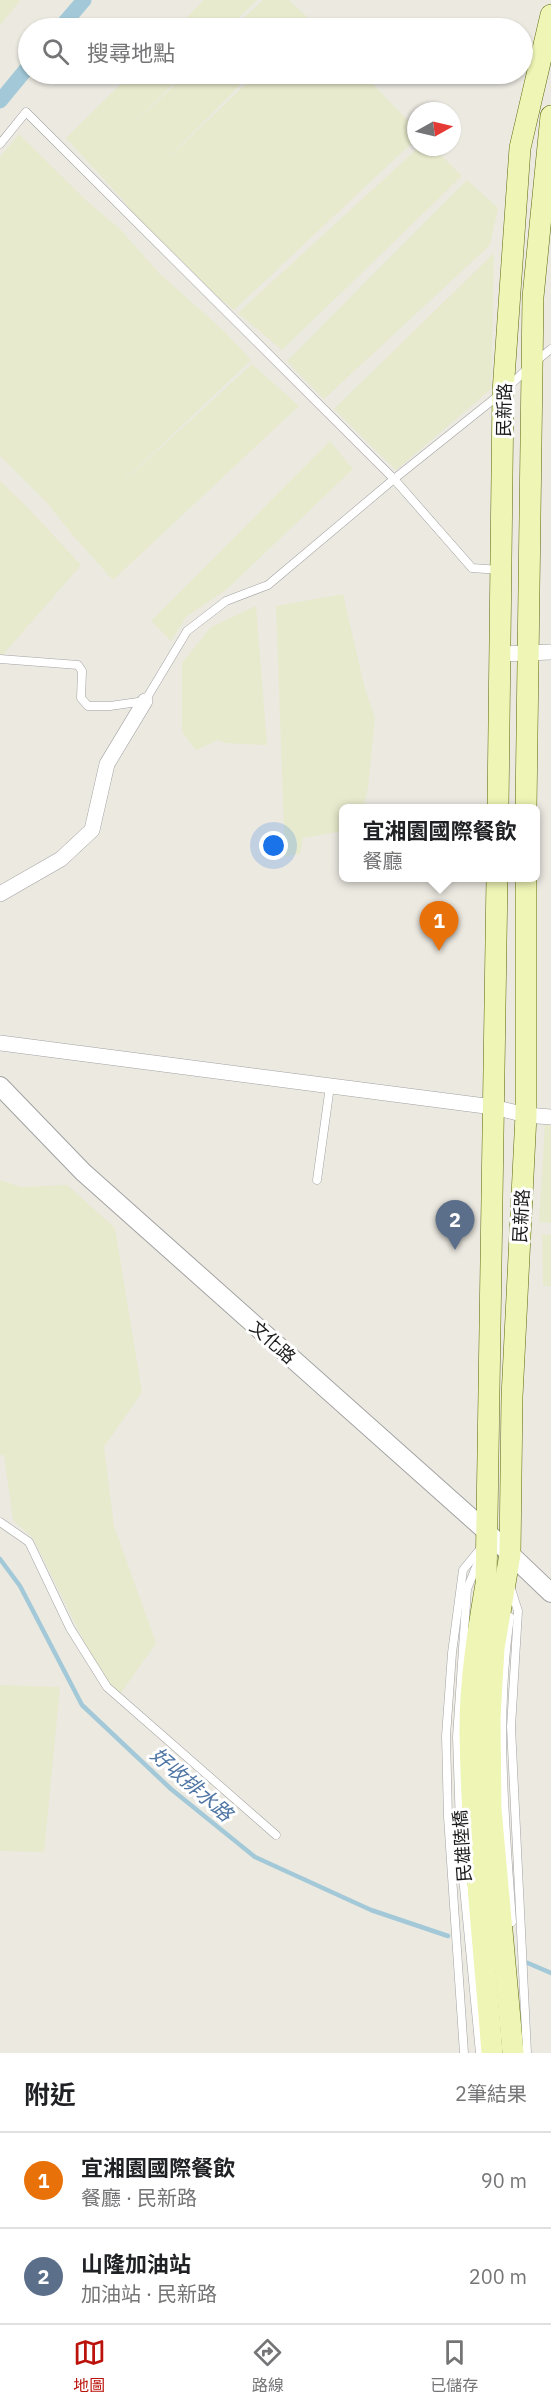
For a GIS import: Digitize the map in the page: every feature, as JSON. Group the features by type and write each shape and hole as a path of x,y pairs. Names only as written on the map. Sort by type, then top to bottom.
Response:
{"main road":[{"name":"民新路","path":"498,804 503,392 520,148 551,15"},
{"name":"民新路","path":"526,804 533,297 551,116"},
{"name":"民新路","path":"484,1643 497,882"},
{"name":"民新路","path":"484,1643 507,1580 510,1554 512,1397 526,1115 526,882"},
{"name":"民雄陸橋","path":"484,1643 470,1728 474,1817 492,2053"},
{"name":"民雄陸橋","path":"484,1643 490,1718 491,1809 513,2053"}],"street":[{"path":"500,654 551,652"},
{"path":"0,894 61,859 92,830 107,764 145,701"},
{"path":"0,1042 493,1107 526,1115 551,1117"},
{"name":"文化路","path":"0,1086 83,1172 551,1593"}],"lane":[{"path":"0,144 26,112 394,479 472,568 502,570"},
{"path":"0,659 78,665 82,671 81,698 88,706 110,706 145,701 187,631 226,601 268,585 394,479 503,392 551,349"},
{"path":"317,1180 330,1086"},
{"path":"0,1522 29,1542 70,1628 107,1687 276,1835"},
{"path":"464,2053 448,1808 446,1736 452,1653 463,1570 487,1537"},
{"path":"507,1580 518,1611 511,1726 528,2053"},
{"path":"484,1643 501,1709 502,1765 520,2053"},
{"name":"民雄陸橋","path":"480,2053 461,1856 457,1737 484,1643"}],"green space":[{"path":"0,0 21,0 0,25"},
{"path":"204,0 257,0 238,18 186,18"},
{"path":"263,0 289,0 307,17 306,18 244,18"},
{"path":"121,84 173,84 126,131 175,84 241,84 156,170 246,84 373,84 407,120 407,147 234,310 185,270 145,230 124,201 66,138"},
{"path":"19,134 89,203 119,228 160,274 225,332 251,360 108,496 252,364 299,406 113,580 48,504 0,456 0,157"},
{"path":"409,156 442,156 462,176 282,350 238,313"},
{"path":"467,180 498,208 490,245 324,399 287,361"},
{"path":"494,253 491,389 396,470 334,409"},
{"path":"330,441 353,469 227,589 186,617 171,641 151,621"},
{"path":"0,481 81,565 0,658"},
{"path":"343,594 364,685 375,718 368,788 364,804 339,804 339,832 303,838 300,854 285,856 276,606"},
{"path":"256,606 267,745 225,743 218,740 196,750 182,732 182,663 211,627"},
{"path":"545,1124 551,1125 551,1223 539,1222"},
{"path":"0,1180 21,1187 67,1185 115,1228 142,1392 104,1447 114,1526 156,1643 118,1697 104,1682 33,1538 13,1520 4,1455 0,1455"},
{"path":"542,1234 551,1235 551,1286 543,1286"},
{"path":"0,1685 60,1687 44,1852 0,1851"}],"waterway":[{"path":"69,18 84,0"},
{"path":"0,101 18,79"},
{"name":"好收排水路","path":"0,1559 20,1586 82,1705 171,1789 255,1857 371,1910 448,1936"},
{"name":"好收排水路","path":"523,1961 551,1973"}],"place":[{"name":"宜湘園國際餐飲","path":"439,951"},
{"name":"山隆加油站","path":"455,1250"}]}
